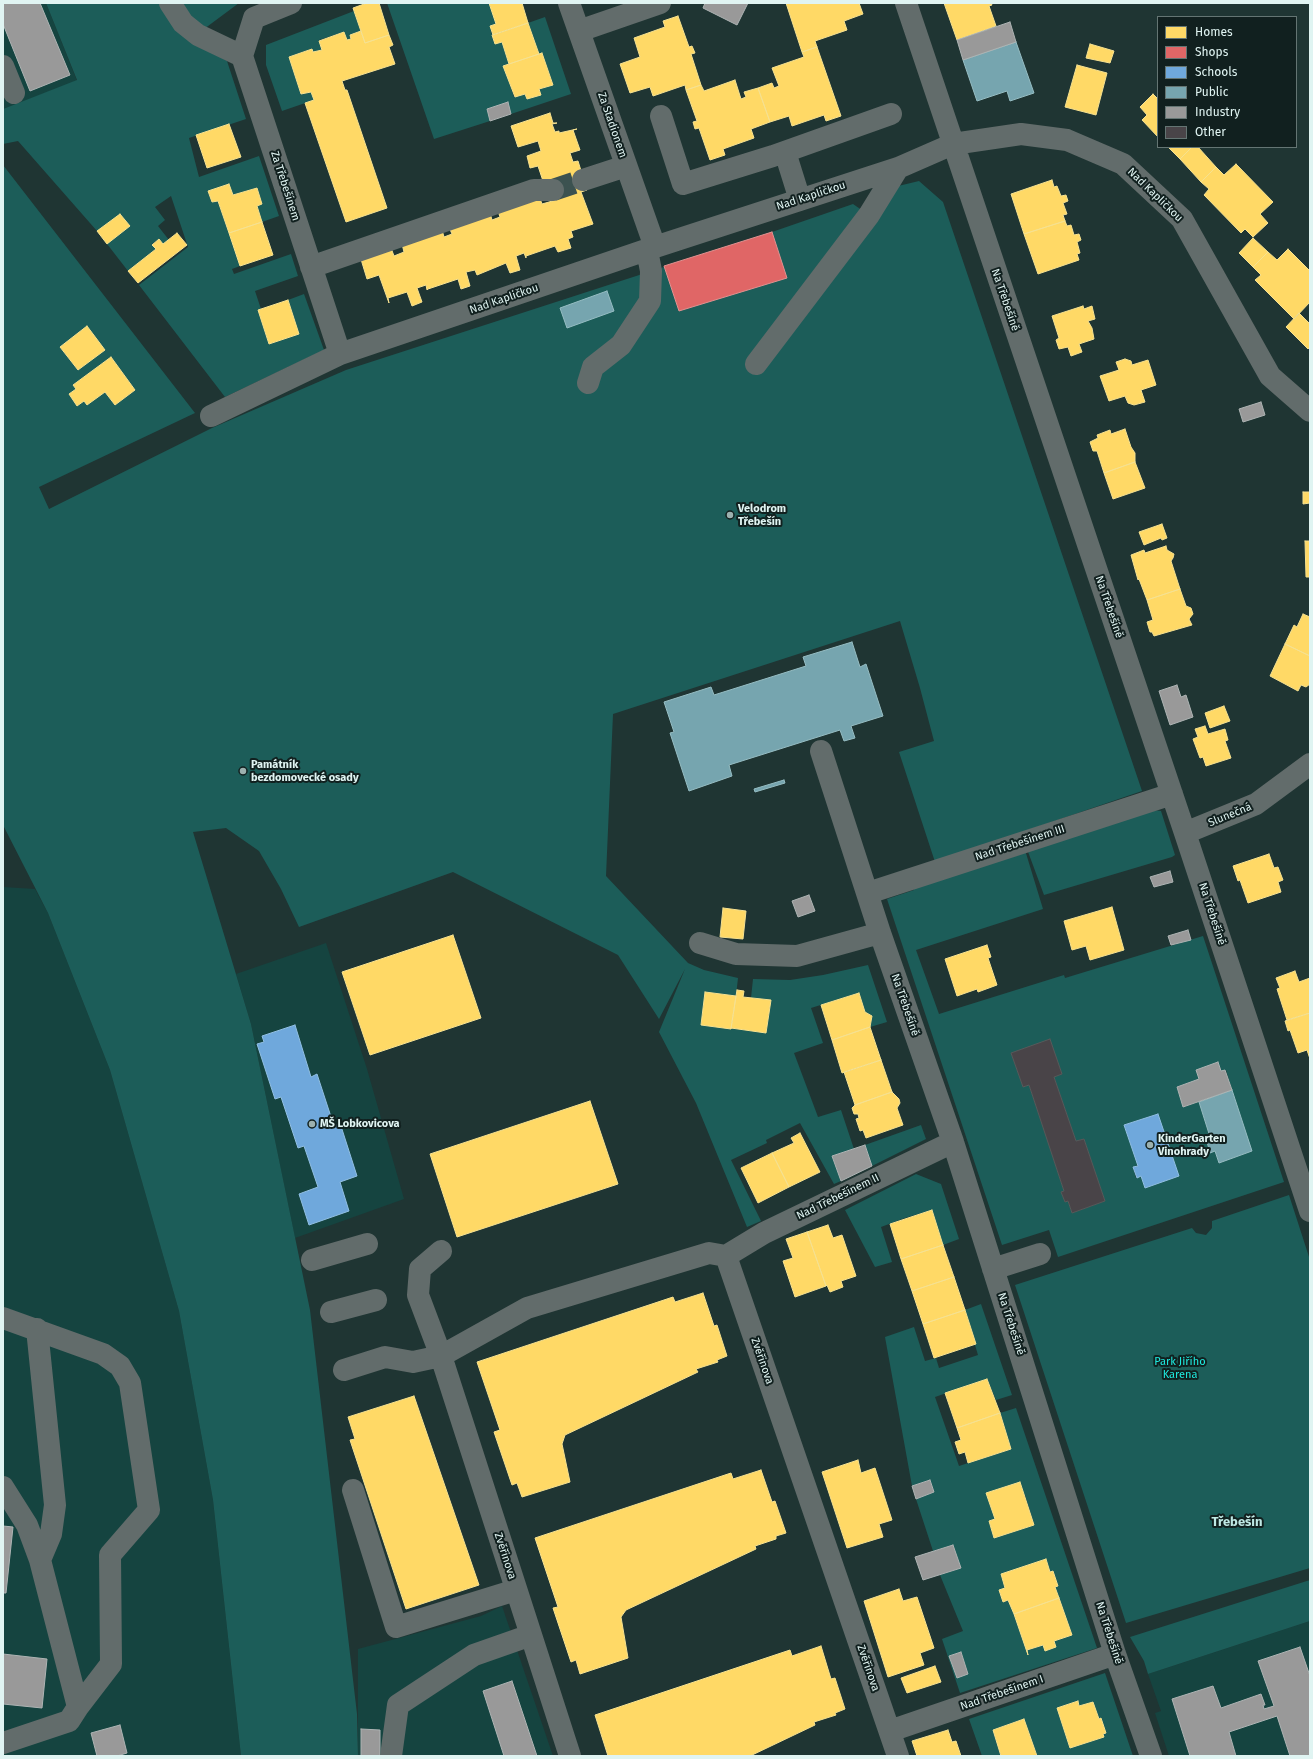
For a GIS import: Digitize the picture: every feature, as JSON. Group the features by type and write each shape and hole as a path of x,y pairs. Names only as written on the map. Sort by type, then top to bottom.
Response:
{"street":[{"path":"170,3 183,23 198,35 242,56 254,18 291,3"},
{"name":"Za Stadionem","path":"569,3 626,166 651,249 650,301 621,345 593,367 588,383"},
{"path":"579,31 660,3"},
{"name":"Na Třebešíně","path":"906,3 1172,794 1310,1211"},
{"name":"Za Třebešínem","path":"242,56 310,267 340,354"},
{"path":"3,66 14,93"},
{"path":"661,116 684,184 785,152 891,114"},
{"name":"Nad Kapličkou","path":"211,416 340,354 651,249 898,168 953,144 1021,134 1067,140 1123,164 1182,219 1270,376 1310,411"},
{"path":"785,152 800,200"},
{"path":"583,180 626,166"},
{"path":"756,364 869,215 898,168"},
{"path":"310,267 534,190 553,190"},
{"name":"Na Třebešíně","path":"821,751 880,933 952,1142 1115,1654 1151,1756"},
{"name":"Slunečná","path":"1185,833 1256,804 1310,764"},
{"name":"Nad Třebešínem III","path":"868,893 1172,794"},
{"path":"700,943 736,954 797,956 880,933"},
{"name":"Nad Třebešínem II","path":"726,1256 764,1233 952,1142"},
{"path":"312,1260 367,1244"},
{"name":"Zvěřinova","path":"441,1251 420,1269 418,1295 440,1356 570,1756"},
{"path":"344,1370 385,1358 413,1362 440,1356 527,1308 709,1253 726,1256"},
{"path":"993,1269 1040,1254"},
{"name":"Zvěřinova","path":"726,1256 898,1756"},
{"path":"331,1312 376,1300"},
{"path":"3,1318 103,1354 120,1366 130,1383 149,1510 110,1555 111,1664 69,1721 3,1743"},
{"path":"37,1329 55,1505 51,1534 40,1560"},
{"path":"3,1487 27,1526 40,1560 78,1707"},
{"path":"353,1490 396,1627 516,1590"},
{"path":"391,1756 398,1705 474,1655 531,1635"},
{"name":"Nad Třebešínem I","path":"890,1731 1115,1654"}],"shaded area":[{"path":"3,3 46,3 77,81 3,109"},
{"path":"3,887 35,889 48,913 110,1070 179,1311 213,1500 241,1756 3,1756"},
{"path":"326,943 367,1069 404,1199 295,1238 251,1024 236,974"},
{"path":"502,1606 553,1756 358,1756 358,1649 481,1616"},
{"path":"1310,1621 1310,1756 1169,1756 1155,1713 1161,1711 1148,1674"}],"green space":[{"path":"46,3 239,3 204,29 193,40 227,61 246,119 189,138 199,177 259,156 279,216 262,222 257,206 262,203 257,188 233,195 208,191 212,202 218,201 240,266 232,269 234,274 291,254 298,276 255,291 261,309 258,310 269,344 299,334 288,300 304,294 324,350 225,397 139,285 188,247 171,196 155,207 165,220 158,226 169,240 163,244 159,239 152,244 156,249 128,271 97,231 18,141 3,144 3,109 77,80"},
{"path":"387,3 489,3 496,24 490,26 492,35 495,44 502,42 509,64 504,66 514,97 525,94 527,99 541,94 539,89 553,84 542,53 539,54 528,23 545,17 571,94 511,114 508,103 487,109 490,121 434,139"},
{"path":"354,11 361,31 350,35 351,39 347,40 344,32 319,40 322,50 313,52 311,49 289,57 301,94 311,92 314,100 282,111 266,65 266,45"},
{"path":"3,165 195,413 39,487 49,509 212,428 346,370 772,232 853,204 869,215 894,187 919,181 943,202 1142,791 935,862 899,752 934,741 900,621 613,714 606,876 688,963 704,970 738,978 736,996 705,992 701,1025 766,1032 771,1000 751,998 753,979 790,980 823,975 868,965 887,1022 870,1027 872,1016 865,1012 859,993 811,1008 823,1043 794,1053 818,1117 841,1110 854,1149 832,1156 841,1181 834,1184 800,1123 766,1140 767,1143 731,1160 761,1221 747,1227 696,1103 659,1032 685,969 659,1019 618,955 453,872 299,927 281,889 259,851 226,828 193,832 251,1024 310,1310 357,1714 358,1756 241,1756 213,1500 179,1311 110,1070 48,913 3,825","holes":["60,347 104,350 78,370","111,357 135,390 115,405 105,392 84,401 77,406 69,394 76,389 73,385"]},
{"path":"1147,809 1161,811 1175,855 1044,895 1027,849"},
{"path":"1025,850 1043,909 916,950 939,1014 1064,975 1065,978 1203,936 1284,1182 1058,1257 1049,1230 1002,1245 887,899 914,890 913,886","holes":["1050,1040 1062,1074 1054,1077 1076,1141 1084,1139 1105,1201 1072,1213 1068,1201 1065,1202 1061,1192 1064,1191 1029,1085 1023,1087 1011,1053","1217,1063 1221,1071 1226,1070 1232,1090 1184,1107 1177,1087 1199,1079 1196,1070","1232,1091 1252,1151 1219,1163 1215,1151 1210,1152 1207,1142 1211,1140 1199,1102","1158,1114 1178,1176 1145,1188 1141,1176 1136,1178 1133,1167 1138,1165 1124,1125"]},
{"path":"921,1125 926,1139 872,1166 865,1145"},
{"path":"916,1174 941,1184 959,1239 943,1245 932,1210 905,1218 881,1227 892,1262 875,1267 845,1210"},
{"name":"Park Jiřího Karena","path":"1289,1195 1310,1260 1310,1568 1126,1623 1015,1285 1192,1228 1196,1233 1206,1235 1212,1228 1212,1221"},
{"path":"981,1304 1012,1395 996,1400 987,1379 935,1397 959,1466 1011,1449 1000,1413 1016,1408 1097,1648 960,1693 942,1639 963,1631 940,1575 961,1568 953,1545 933,1551 916,1499 934,1492 930,1480 912,1486 885,1337 914,1327 925,1361 936,1358 939,1368 978,1355 965,1310","holes":["986,1493 1025,1495 1034,1525 994,1538 989,1521 995,1519","1046,1559 1050,1572 1053,1571 1058,1586 1055,1587 1072,1635 1054,1641 1056,1647 1046,1651 1043,1645 1027,1650 1028,1653 1011,1605 1008,1600 1003,1602 999,1591 1005,1588 1001,1575","961,1652 968,1673 957,1678 949,1656"]},
{"path":"1310,1580 1310,1621 1148,1674 1144,1661 1130,1637"},
{"path":"1105,1673 1133,1756 1037,1756 1024,1719 993,1730 1001,1756 982,1756 969,1719","holes":["1078,1701 1079,1706 1093,1702 1100,1719 1104,1736 1070,1748 1057,1708"]}],"building: Homes":[{"path":"367,3 379,3 389,35 365,43 353,8"},
{"path":"489,3 522,3 528,23 493,35 490,26 496,24"},
{"path":"786,3 859,3 863,14 844,21 847,30 815,41 817,47 802,52"},
{"path":"944,3 991,3 992,5 989,6 996,26 957,40"},
{"path":"678,16 689,47 692,46 695,53 691,54 701,85 686,90 685,85 653,96 650,87 630,93 620,64 640,57 634,38 665,27 663,21"},
{"path":"528,23 539,54 509,64 502,42 495,44 492,35"},
{"path":"361,31 365,43 389,35 393,45 389,47 395,64 342,81 345,90 347,90 387,208 346,222 305,103 314,100 311,92 301,94 289,57 312,49 313,52 322,50 319,41 344,32 347,40 351,39 350,35"},
{"path":"1090,44 1114,51 1110,63 1086,58"},
{"path":"817,47 841,116 826,121 824,115 792,126 789,116 770,122 758,88 772,83 774,88 779,86 772,68 804,57 802,52"},
{"path":"542,53 553,85 539,89 541,95 527,99 525,94 515,97 503,66"},
{"path":"1077,65 1107,73 1096,115 1065,107"},
{"path":"735,80 741,99 746,97 744,92 758,88 770,122 751,129 754,138 723,149 725,155 710,160 699,128 695,129 693,122 697,121 686,90 701,85 704,91"},
{"path":"1153,94 1157,98 1157,136 1142,120 1147,115 1140,107"},
{"path":"550,113 553,123 557,123 552,124 555,132 559,131 559,133 577,129 573,130 580,150 570,153 573,162 578,161 587,190 581,192 593,224 571,231 573,237 568,239 571,248 558,252 555,246 526,256 526,258 524,253 516,256 520,270 510,273 506,263 477,275 475,270 466,272 470,286 461,289 458,279 427,290 426,285 417,288 422,302 412,306 407,292 388,298 389,303 379,275 367,279 360,256 391,248 394,256 404,252 402,244 442,230 444,237 452,234 449,227 490,213 492,220 500,217 498,211 539,196 542,204 556,200 544,184 538,166 530,168 527,156 541,151 538,141 518,147 511,126"},
{"path":"229,124 241,157 207,168 196,135"},
{"path":"1169,148 1191,148 1180,159"},
{"path":"1191,148 1199,148 1216,167 1201,182 1180,159"},
{"path":"1236,164 1273,202 1260,214 1268,223 1253,237 1245,229 1241,233 1204,195 1209,189 1201,182 1216,167 1224,175"},
{"path":"1052,180 1054,187 1057,186 1061,196 1066,195 1068,201 1063,203 1067,214 1063,215 1065,221 1024,234 1011,194"},
{"path":"229,184 233,195 257,188 262,204 257,206 262,222 229,233 218,201 212,202 208,191"},
{"path":"120,214 130,226 107,244 97,231"},
{"path":"1065,221 1067,226 1071,225 1074,235 1079,234 1081,240 1077,242 1080,253 1077,254 1079,260 1038,274 1024,234"},
{"path":"262,222 273,255 240,266 229,233"},
{"path":"177,233 187,245 138,283 128,271 156,249 152,245 159,239 163,244"},
{"path":"1253,238 1268,252 1253,267 1239,253"},
{"path":"1288,249 1310,271 1310,302 1294,319 1255,280 1261,275 1253,267 1268,252 1277,260"},
{"path":"288,300 299,334 269,344 258,310"},
{"path":"1083,306 1084,309 1092,306 1095,319 1088,321 1092,328 1094,339 1079,344 1082,352 1071,356 1068,347 1059,349 1056,340 1059,338 1052,316"},
{"path":"1299,313 1310,324 1310,347 1308,349 1286,327"},
{"path":"87,326 105,350 78,370 60,347"},
{"path":"111,357 135,390 115,405 105,392 87,405 84,401 77,406 69,394 76,389 73,385"},
{"path":"1125,359 1131,361 1132,365 1148,360 1156,385 1141,390 1145,402 1134,405 1128,403 1125,396 1109,401 1100,376 1119,370 1116,362"},
{"path":"1125,429 1131,447 1135,453 1135,462 1104,473 1097,451 1093,451 1090,442 1098,438 1097,435 1110,430 1111,434"},
{"path":"1135,462 1145,488 1113,499 1104,473"},
{"path":"1303,492 1310,492 1310,503 1303,504"},
{"path":"1162,524 1167,538 1162,540 1161,538 1144,545 1139,532"},
{"path":"1305,541 1310,541 1310,577 1306,577"},
{"path":"1166,546 1167,550 1174,554 1171,561 1180,589 1147,600 1139,579 1138,580 1131,555 1144,550 1145,553"},
{"path":"1180,589 1186,606 1191,608 1193,614 1189,619 1192,625 1154,636 1152,632 1150,632 1147,622 1153,620 1147,600"},
{"path":"1303,614 1310,617 1310,656 1285,644 1294,625 1297,627"},
{"path":"1285,644 1310,656 1310,684 1306,687 1301,685 1298,691 1270,676"},
{"path":"1224,706 1230,721 1210,728 1205,713"},
{"path":"1205,726 1208,734 1225,729 1228,740 1225,741 1231,758 1206,766 1203,757 1200,758 1193,739 1198,737 1195,729"},
{"path":"1269,854 1274,868 1278,867 1283,880 1278,882 1281,892 1248,903 1240,880 1238,881 1233,866"},
{"path":"1112,907 1124,950 1090,960 1086,946 1072,950 1064,921"},
{"path":"723,908 746,911 743,939 720,937"},
{"path":"453,935 481,1018 370,1055 342,972"},
{"path":"987,945 991,957 988,958 997,985 978,992 977,989 957,996 945,959"},
{"path":"1295,971 1299,982 1310,978 1310,1013 1287,1020 1277,989 1280,988 1276,978"},
{"path":"737,990 744,991 743,997 771,1000 766,1033 731,1028"},
{"path":"705,992 736,996 731,1029 701,1025"},
{"path":"859,993 865,1012 872,1016 870,1027 832,1040 821,1005"},
{"path":"1310,1013 1310,1059 1307,1050 1298,1053 1290,1030 1288,1031 1285,1021"},
{"path":"870,1027 881,1060 842,1073 832,1040"},
{"path":"881,1060 892,1092 855,1105 844,1072"},
{"path":"892,1092 899,1099 900,1103 897,1108 903,1125 866,1138 863,1130 860,1131 856,1119 859,1118 858,1114 854,1114 852,1108 855,1105"},
{"path":"590,1101 618,1184 457,1237 430,1154"},
{"path":"800,1133 820,1172 789,1187 772,1153 794,1143 791,1138"},
{"path":"772,1153 789,1187 758,1203 741,1168"},
{"path":"932,1210 943,1245 901,1259 890,1224"},
{"path":"828,1225 833,1238 842,1235 856,1276 841,1281 843,1287 830,1292 827,1285 826,1286 807,1232"},
{"path":"807,1232 826,1286 795,1297 783,1261 793,1258 786,1239"},
{"path":"943,1245 954,1277 912,1291 901,1259"},
{"path":"954,1277 965,1310 923,1324 912,1291"},
{"path":"703,1293 714,1326 717,1325 727,1356 717,1360 718,1362 696,1369 698,1372 565,1435 562,1444 570,1482 522,1497 517,1483 512,1485 494,1432 500,1430 477,1362 673,1297 675,1302"},
{"path":"965,1310 976,1344 934,1358 923,1324"},
{"path":"987,1379 1000,1413 957,1428 945,1393"},
{"path":"414,1396 479,1585 406,1609 350,1440 355,1439 348,1417"},
{"path":"1000,1413 1011,1449 968,1463 965,1452 959,1454 955,1442 961,1440 957,1428"},
{"path":"858,1460 861,1473 875,1468 892,1520 879,1524 883,1537 847,1548 822,1472"},
{"path":"761,1470 772,1502 775,1501 786,1533 776,1536 776,1539 755,1546 756,1549 626,1610 621,1617 628,1658 580,1674 576,1660 571,1662 553,1608 558,1607 535,1538 731,1473 733,1479"},
{"path":"1020,1482 1034,1525 994,1538 989,1521 995,1519 986,1493"},
{"path":"1046,1559 1050,1572 1053,1571 1058,1586 1055,1587 1059,1598 1014,1614 1008,1600 1003,1602 999,1590 1005,1588 1001,1574"},
{"path":"899,1589 903,1601 917,1597 934,1648 920,1653 924,1665 888,1677 864,1601"},
{"path":"1059,1598 1072,1635 1054,1641 1056,1647 1045,1651 1043,1645 1027,1650 1028,1655 1014,1614"},
{"path":"821,1646 831,1679 835,1678 845,1709 835,1713 836,1715 814,1722 815,1725 750,1756 608,1756 595,1715 790,1650 792,1656"},
{"path":"935,1666 941,1682 907,1693 901,1678"},
{"path":"1078,1701 1079,1706 1093,1702 1106,1733 1103,1734 1104,1737 1070,1748 1057,1708"},
{"path":"1024,1719 1037,1756 1001,1756 993,1730"},
{"path":"948,1730 952,1742 956,1741 961,1756 917,1756 912,1741"}],"building: Shops":[{"path":"772,232 787,278 679,311 664,266"}],"building: Schools":[{"name":"MŠ Lobkovicova","path":"295,1025 311,1077 317,1074 334,1126 340,1123 357,1176 340,1182 349,1211 309,1225 299,1194 318,1187 304,1146 298,1148 281,1097 275,1099 257,1044 264,1042 262,1036"},
{"name":"KinderGarten Vinohrady","path":"1158,1114 1179,1176 1145,1188 1141,1176 1137,1178 1133,1167 1138,1166 1124,1125"}],"building: Public":[{"path":"1016,42 1034,93 1010,101 1007,91 977,101 963,60"},
{"path":"607,291 614,311 567,328 560,308"},
{"path":"852,642 860,667 866,664 883,716 851,726 855,738 844,741 840,730 729,765 732,776 689,791 670,733 674,732 664,702 711,687 714,695 806,666 803,657"},
{"path":"784,780 785,783 755,792 754,789"},
{"path":"1232,1090 1252,1151 1219,1163 1215,1151 1210,1153 1207,1142 1211,1140 1199,1102"}],"building: Industry":[{"path":"3,3 40,3 70,75 30,91 3,24"},
{"path":"705,3 748,3 737,25 703,8"},
{"path":"1010,22 1016,42 963,60 957,40"},
{"path":"508,102 511,114 490,121 487,109"},
{"path":"1261,402 1265,415 1243,422 1239,409"},
{"path":"1177,685 1181,697 1186,695 1193,717 1170,725 1159,691"},
{"path":"1170,871 1173,882 1154,887 1150,877"},
{"path":"809,895 815,911 798,917 792,901"},
{"path":"1188,930 1191,940 1171,945 1168,936"},
{"path":"1218,1062 1221,1071 1225,1070 1232,1090 1183,1107 1177,1087 1199,1079 1196,1070"},
{"path":"865,1145 872,1166 841,1181 832,1156"},
{"path":"930,1480 934,1492 916,1499 912,1486"},
{"path":"3,1526 13,1527 6,1593 3,1593"},
{"path":"953,1545 961,1568 923,1580 915,1557"},
{"path":"1300,1647 1310,1676 1310,1756 1290,1756 1277,1716 1229,1732 1236,1756 1190,1756 1172,1699 1213,1686 1221,1708 1261,1694 1265,1705 1263,1705 1264,1709 1274,1706 1258,1661"},
{"path":"961,1652 968,1674 957,1678 949,1656"},
{"path":"3,1654 47,1659 42,1708 3,1704"},
{"path":"512,1681 537,1756 504,1756 483,1691"},
{"path":"120,1725 127,1753 117,1756 97,1756 91,1733"},
{"path":"361,1729 380,1730 380,1756 361,1756"}],"building: Other":[{"path":"1050,1039 1062,1074 1054,1077 1076,1141 1084,1139 1105,1201 1072,1213 1068,1201 1065,1202 1061,1192 1064,1191 1029,1085 1023,1087 1011,1053"}],"tunnel":[{"path":"553,190 583,180"}],"place":[{"name":"Velodrom Třebešín","path":"730,515"},
{"name":"Památník bezdomovecké osady","path":"243,771"},
{"name":"MŠ Lobkovicova","path":"312,1124"},
{"name":"KinderGarten Vinohrady","path":"1150,1145"}],"district":[{"name":"Třebešín","path":"1237,1522"}]}
